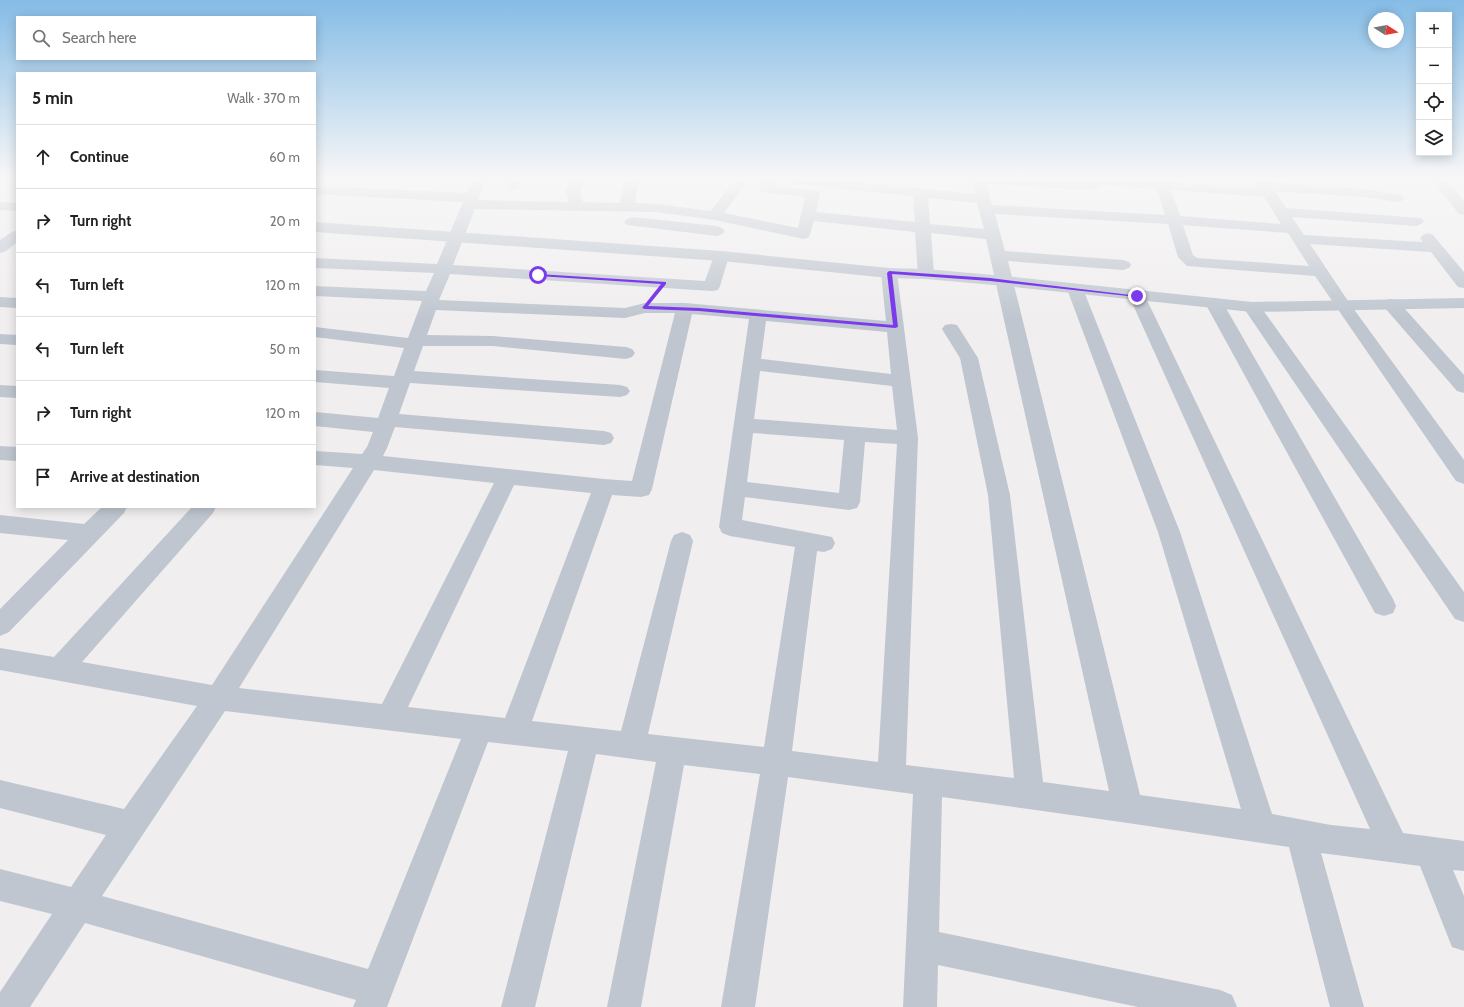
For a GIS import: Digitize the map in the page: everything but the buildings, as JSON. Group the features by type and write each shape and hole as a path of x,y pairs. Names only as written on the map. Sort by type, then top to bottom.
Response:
{"street":[{"path":"10,1007 130,826 218,698 369,462 377,448 431,300 461,225"},
{"path":"669,225 717,231"},
{"path":"759,225 804,234 806,225"},
{"path":"893,225 922,228 995,245 1123,265"},
{"path":"922,225 926,274"},
{"path":"990,225 1005,281 1128,808"},
{"path":"1176,225 1186,257 1193,263 1321,272"},
{"path":"1218,225 1437,248"},
{"path":"1290,225 1343,306 1464,476"},
{"path":"1419,225 1464,283"},
{"path":"316,226 721,256 889,273 926,274 1005,281 1252,307 1463,304"},
{"path":"0,248 16,236"},
{"path":"0,253 16,254"},
{"path":"316,263 444,269 712,286 721,256"},
{"path":"889,273 908,438 891,778"},
{"path":"645,308 664,283"},
{"path":"1075,289 1169,532 1261,827"},
{"path":"316,291 625,313 645,308 685,308 895,327"},
{"path":"1137,296 1394,848"},
{"path":"0,302 16,303"},
{"path":"1214,303 1384,606"},
{"path":"1391,304 1464,387"},
{"path":"1252,307 1311,393 1398,514 1464,612"},
{"path":"316,458 369,462 604,487 641,489 685,308"},
{"path":"738,1007 776,762 816,542 730,527 758,314"},
{"path":"951,329 968,358 999,495 1030,795"},
{"path":"316,332 416,342 493,341 626,353"},
{"path":"0,339 16,340"},
{"path":"752,364 901,381"},
{"path":"316,376 620,391"},
{"path":"316,419 604,438"},
{"path":"743,425 908,438"},
{"path":"735,488 849,502 855,434"},
{"path":"0,453 16,454"},
{"path":"389,718 508,476"},
{"path":"514,732 604,487"},
{"path":"0,625 115,508"},
{"path":"59,670 204,508"},
{"path":"0,524 89,533"},
{"path":"631,746 682,541"},
{"path":"0,659 218,698 776,762 891,778 928,781 1261,827 1331,840 1464,856"},
{"path":"0,884 78,905 373,998 479,728"},
{"path":"518,1007 585,741"},
{"path":"624,1007 672,751"},
{"path":"920,1007 928,781"},
{"path":"0,794 130,826"},
{"path":"1301,835 1347,1007"},
{"path":"1430,852 1464,935"},
{"path":"922,945 1220,1007"}],"route":[{"path":"538,275 664,283 645,308 699,309 845,321 895,327 889,273 926,274 1137,296"}]}
